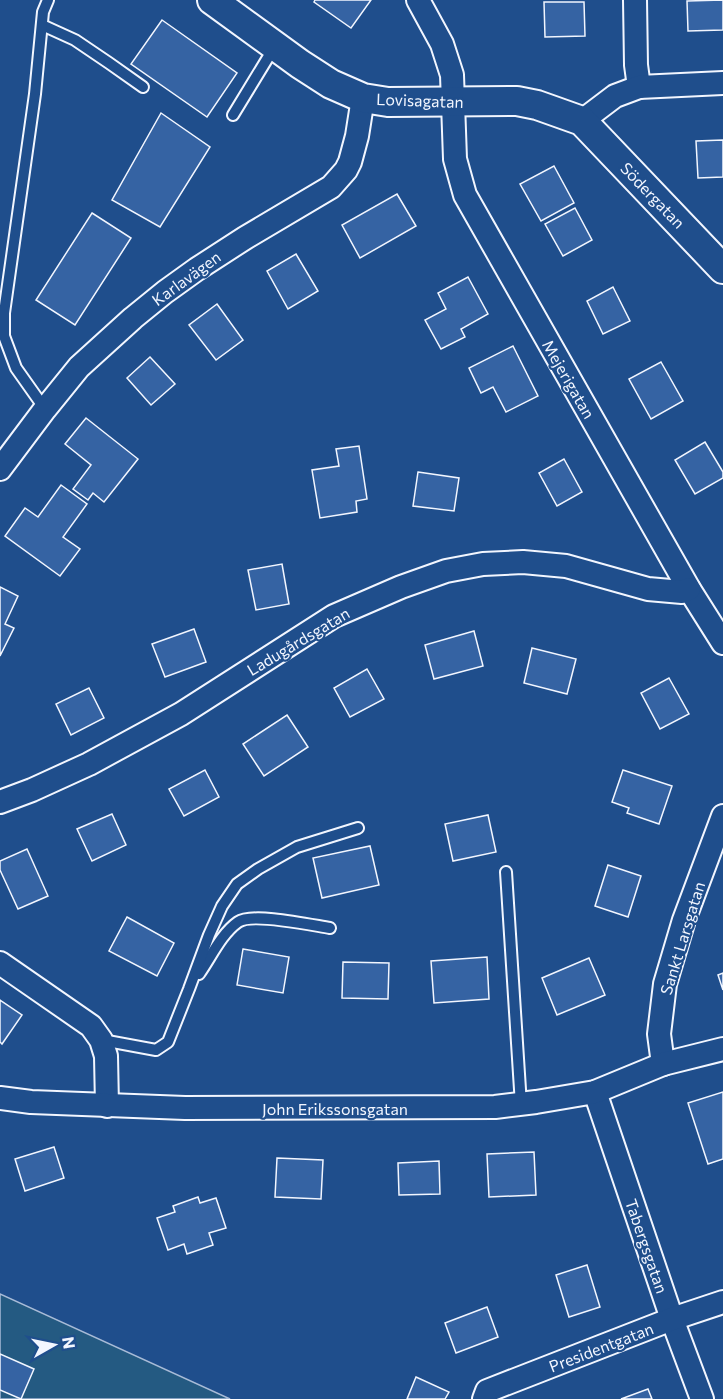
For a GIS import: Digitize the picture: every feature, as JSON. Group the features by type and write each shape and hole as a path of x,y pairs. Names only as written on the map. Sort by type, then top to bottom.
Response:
{"street":[{"name":"Lovisagatan","path":"212,0 300,64 331,84 363,98 388,102 517,101 537,105 582,121"},
{"name":"Mejerigatan","path":"418,0 442,44 452,75 455,159 465,195 688,589 723,643"},
{"path":"634,0 639,87"},
{"path":"582,121 615,96 639,87 723,83"},
{"name":"Karlavägen","path":"0,469 79,367 133,318 165,291 245,238 331,187 350,162 363,98"},
{"name":"Södergatan","path":"582,121 723,269"},
{"name":"Ladugårdsgatan","path":"0,802 89,764 181,714 334,616 401,587 446,572 483,564 523,562 566,566 648,589 682,592 688,589"},
{"name":"Sankt Larsgatan","path":"663,1064 659,1034 666,984 684,920 723,816"},
{"path":"0,963 91,1026 101,1040 106,1056 107,1106"},
{"name":"John Erikssonsgatan","path":"0,1098 31,1102 186,1108 495,1107 595,1092 663,1064 723,1049"},
{"name":"Tabergsgatan","path":"595,1092 672,1319 702,1399"},
{"name":"Presidentgatan","path":"484,1399 487,1391 672,1319 723,1302"}],"lane":[{"path":"45,409 16,368 4,336 4,313 35,94 43,12 48,0"},
{"path":"42,25 75,40 143,87"},
{"path":"233,115 275,46"},
{"path":"101,1040 156,1050 168,1042 208,935 222,906 237,884 297,847 358,828"},
{"path":"506,872 521,1104"},
{"path":"189,989 226,933 240,920 259,918 330,928"}],"shaded area":[{"path":"0,1294 230,1399 0,1399"}],"building":[{"path":"315,0 371,0 351,28 314,2"},
{"path":"723,0 723,30 688,31 687,1"},
{"path":"544,2 584,2 585,36 545,37"},
{"path":"162,20 237,73 207,117 131,64"},
{"path":"161,113 210,147 160,227 112,200"},
{"path":"723,140 723,177 698,178 696,141"},
{"path":"554,166 574,203 541,221 520,184"},
{"path":"397,194 416,226 360,258 342,225"},
{"path":"575,208 592,240 563,256 545,224"},
{"path":"92,213 131,238 75,325 36,300"},
{"path":"296,254 318,291 288,309 267,271"},
{"path":"468,277 488,314 461,329 465,337 441,349 425,320 446,309 438,293"},
{"path":"613,287 630,321 603,334 587,301"},
{"path":"217,304 243,340 216,360 189,325"},
{"path":"513,346 538,396 506,412 493,387 481,393 469,368"},
{"path":"150,357 175,384 151,405 127,378"},
{"path":"661,362 683,401 651,419 629,379"},
{"path":"86,418 138,459 104,502 93,493 88,500 73,489 91,465 65,444"},
{"path":"705,442 723,472 723,478 695,494 675,460"},
{"path":"359,446 367,499 356,501 357,512 320,518 312,470 339,466 336,449"},
{"path":"564,459 582,492 557,506 539,473"},
{"path":"418,472 459,478 454,511 413,506"},
{"path":"61,485 87,504 63,537 80,549 60,576 5,536 25,508 38,517"},
{"path":"282,564 289,604 256,610 248,570"},
{"path":"0,587 18,596 5,624 14,628 0,656"},
{"path":"194,629 206,662 165,677 152,644"},
{"path":"474,631 483,666 434,679 425,645"},
{"path":"532,648 576,659 567,694 524,683"},
{"path":"367,669 384,699 350,717 334,688"},
{"path":"669,678 689,714 660,729 641,693"},
{"path":"89,688 104,718 71,735 56,704"},
{"path":"287,715 308,747 264,776 243,744"},
{"path":"205,770 219,797 184,816 169,789"},
{"path":"623,770 672,786 659,824 627,813 629,808 612,802"},
{"path":"112,814 126,845 92,861 77,829"},
{"path":"488,815 496,852 453,861 445,824"},
{"path":"370,846 379,885 322,898 313,858"},
{"path":"27,849 48,896 18,909 0,870 0,861"},
{"path":"608,865 641,876 628,917 595,906"},
{"path":"127,917 174,943 157,976 109,951"},
{"path":"243,949 289,957 283,993 237,985"},
{"path":"487,957 489,999 434,1003 431,961"},
{"path":"589,958 605,995 557,1015 542,978"},
{"path":"343,962 389,963 388,999 342,998"},
{"path":"723,973 723,990 718,975"},
{"path":"0,1000 22,1015 2,1044 0,1042"},
{"path":"723,1092 723,1159 708,1164 688,1103"},
{"path":"54,1147 64,1178 25,1191 15,1159"},
{"path":"534,1152 536,1195 489,1197 487,1154"},
{"path":"277,1158 323,1160 321,1199 275,1197"},
{"path":"439,1161 440,1194 399,1195 398,1163"},
{"path":"198,1197 200,1203 216,1198 226,1228 209,1233 213,1245 187,1254 184,1244 168,1250 157,1218 175,1212 173,1206"},
{"path":"587,1265 600,1307 569,1317 556,1275"},
{"path":"487,1307 498,1337 456,1353 445,1323"},
{"path":"0,1354 34,1369 21,1399 0,1390"},
{"path":"416,1377 449,1392 445,1399 407,1399"},
{"path":"648,1389 652,1399 621,1399"}]}
